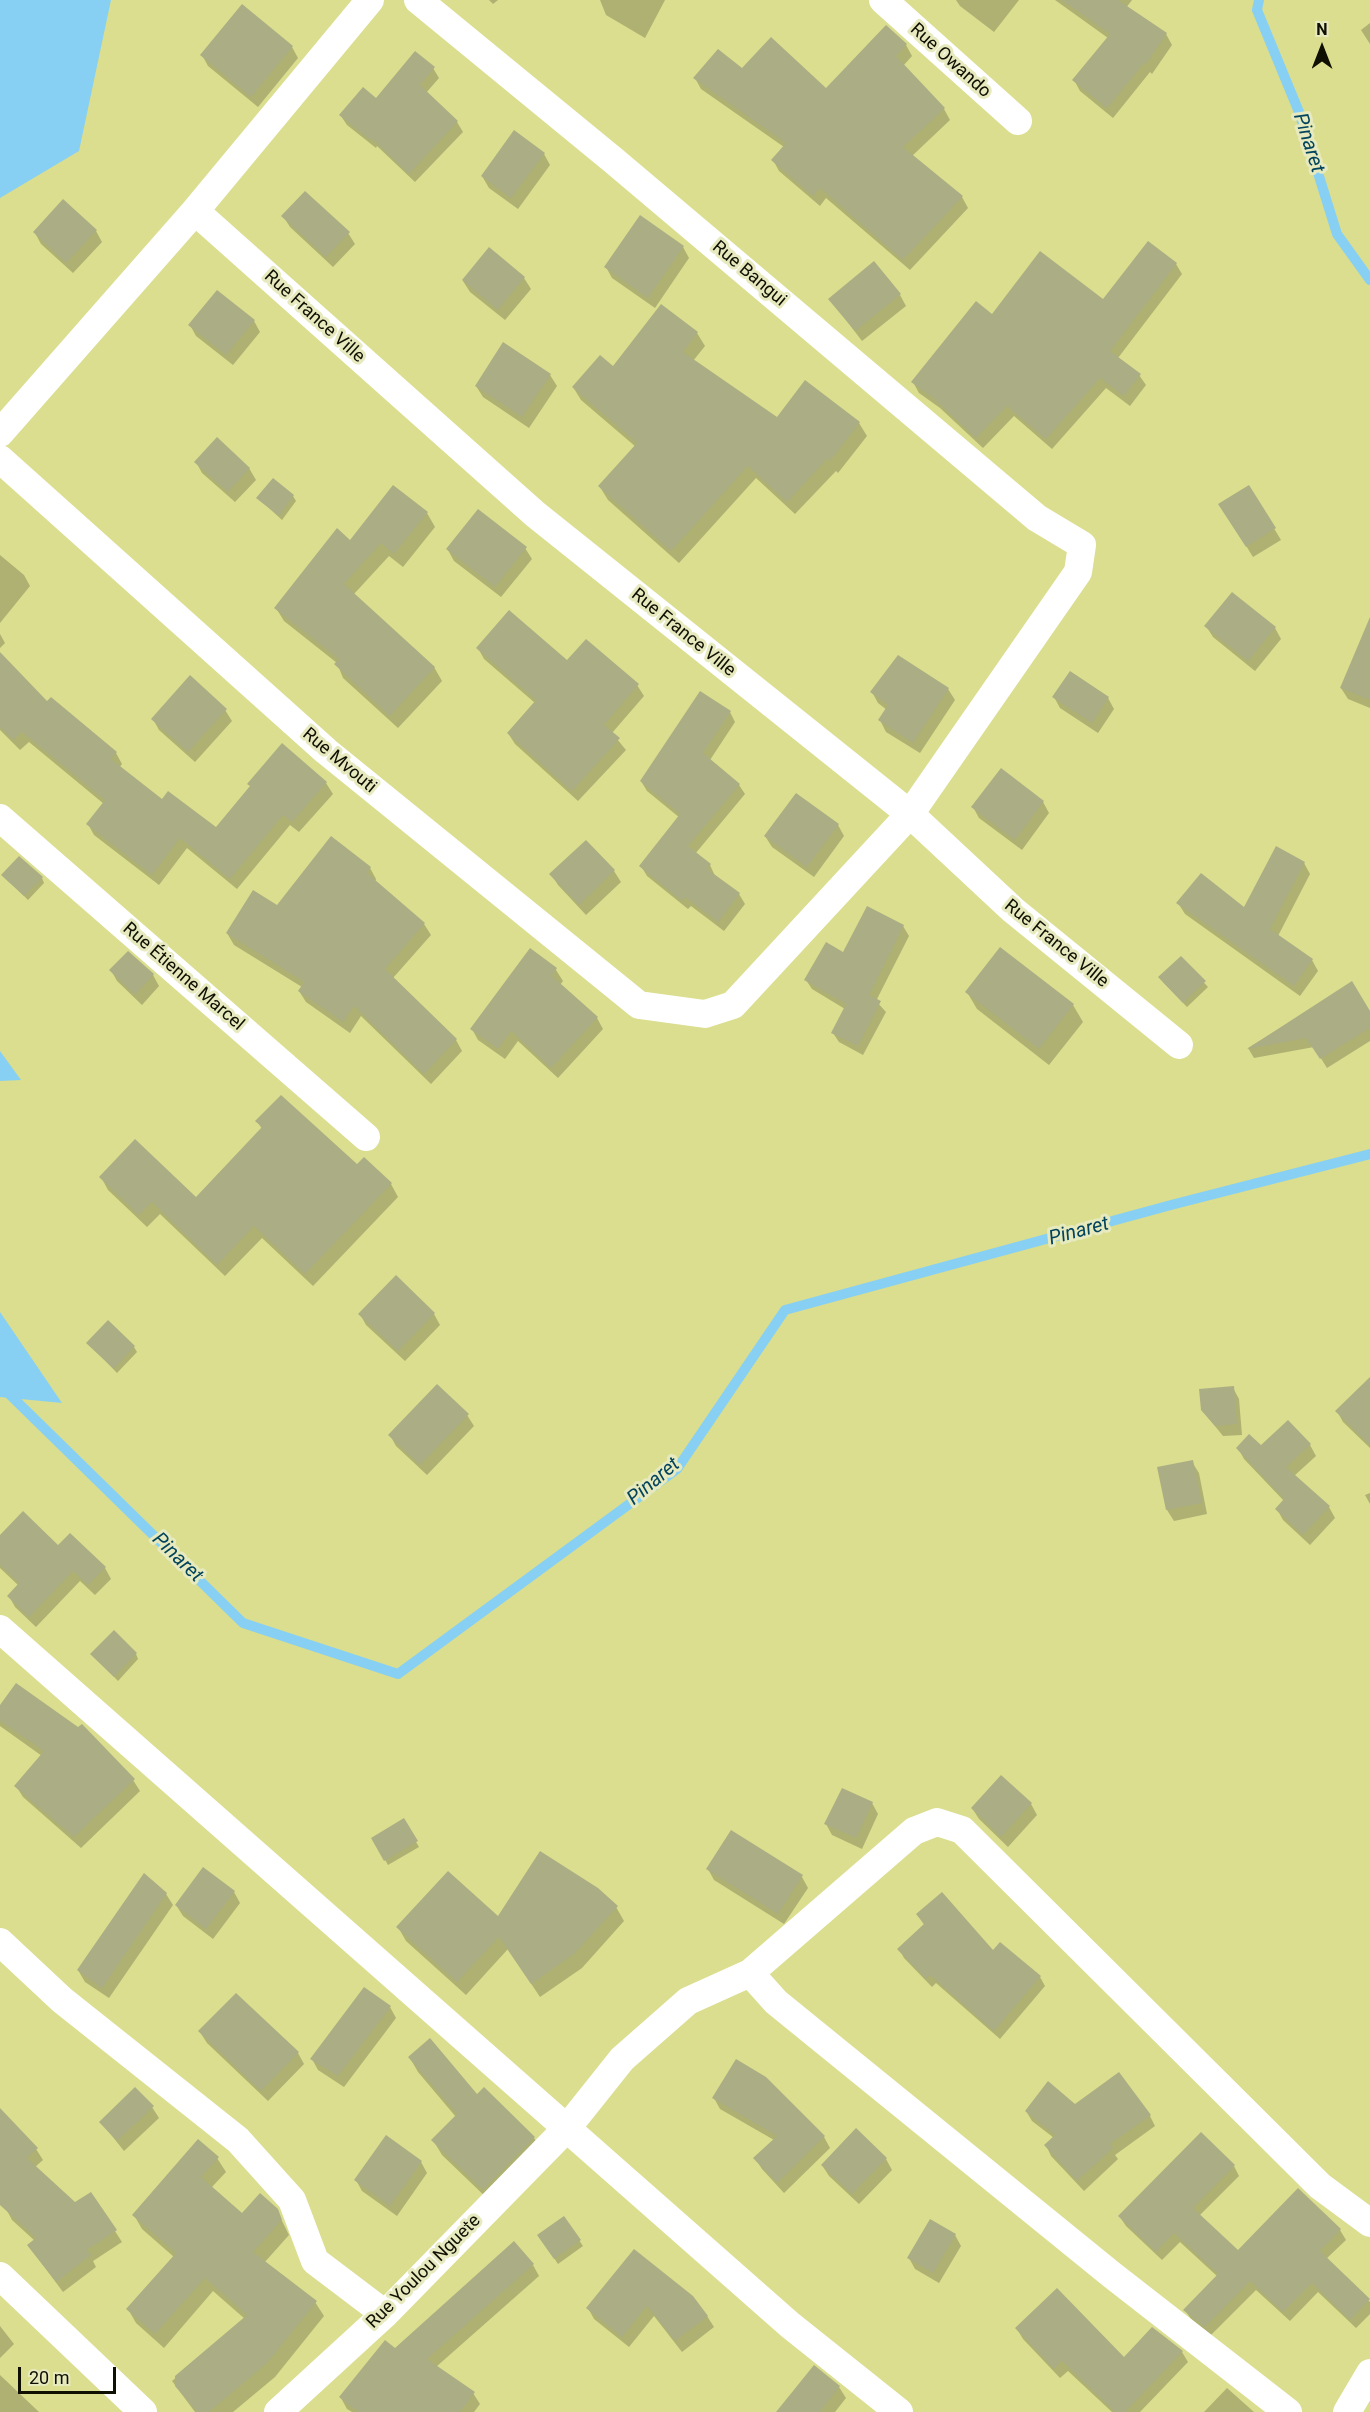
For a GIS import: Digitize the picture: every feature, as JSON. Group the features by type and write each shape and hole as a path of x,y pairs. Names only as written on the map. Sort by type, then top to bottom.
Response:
{"street":[{"path":"0,433 195,211 370,0"},
{"name":"Rue Bangui","path":"418,0 622,167 1036,518 1082,545 1078,572 910,814"},
{"name":"Rue Owando","path":"883,0 1018,121"},
{"name":"Rue France Ville","path":"195,211 535,514 910,814 1013,910 1179,1045"},
{"name":"Rue Mvouti","path":"0,459 326,751 639,1005 705,1014 733,1005 910,814"},
{"name":"Rue Étienne Marcel","path":"0,818 366,1137"},
{"path":"0,1629 790,2325 899,2412"},
{"name":"Rue Youlou Nguete","path":"278,2412 385,2314 567,2128 622,2059 688,2001 750,1972 914,1831 937,1822 962,1830 1320,2186 1370,2223"},
{"path":"0,1942 62,2000 238,2140 292,2200 315,2260 385,2314"},
{"path":"750,1972 776,2002 1112,2275 1288,2412"},
{"path":"0,2276 143,2412"},
{"path":"1347,2412 1370,2373"}],"green space":[{"path":"0,0 1370,0 1370,2412 0,2412"}],"water":[{"path":"0,0 111,0 79,151 0,198"},
{"path":"0,1051 21,1080 0,1081"},
{"path":"0,1312 62,1403 0,1397"}],"building":[{"path":"1062,0 1118,0 1167,33 1146,64 1144,63 1107,108 1072,80 1110,34"},
{"path":"242,4 293,46 251,97 200,55"},
{"path":"886,25 907,44 896,56 945,108 903,147 963,196 903,260 820,188 813,196 771,160 786,143 693,78 718,49 742,68 771,37 826,88"},
{"path":"415,51 435,67 420,85 458,121 409,174 371,138 370,140 339,115 363,87 376,98"},
{"path":"514,130 545,153 511,198 481,176"},
{"path":"305,191 350,232 326,257 281,216"},
{"path":"63,199 97,230 66,263 33,232"},
{"path":"640,215 684,246 648,298 604,267"},
{"path":"1148,241 1177,263 1110,351 1141,374 1124,396 1100,378 1046,439 1007,406 976,438 932,397 911,382 976,301 992,314 1040,251 1103,299"},
{"path":"489,247 525,277 498,310 462,280"},
{"path":"874,261 901,294 855,331 828,299"},
{"path":"217,290 255,320 226,355 188,325"},
{"path":"661,304 698,332 683,352 777,417 805,380 860,422 830,461 828,458 787,502 748,466 671,551 598,486 637,443 572,387 600,355 613,366"},
{"path":"503,342 551,374 522,417 475,386"},
{"path":"217,437 250,468 228,492 194,462"},
{"path":"273,478 294,495 279,516 256,498"},
{"path":"393,485 428,512 394,554 381,543 344,584 435,667 390,716 334,664 339,659 274,608 337,528 350,540"},
{"path":"1249,485 1276,528 1246,547 1218,504"},
{"path":"478,509 527,547 495,587 446,549"},
{"path":"1232,592 1276,627 1248,661 1204,626"},
{"path":"509,610 567,660 586,639 639,684 604,725 620,738 572,791 507,733 536,700 476,648"},
{"path":"1370,617 1370,700 1340,688"},
{"path":"0,652 47,701 51,697 117,752 111,759 162,799 168,791 216,827 250,786 247,784 282,743 327,782 292,822 283,815 230,879 180,838 152,875 86,824 105,800 22,732 13,740 0,727"},
{"path":"898,655 949,688 913,743 878,720 888,705 870,692"},
{"path":"1070,671 1109,697 1092,723 1052,697"},
{"path":"190,675 227,709 188,752 151,719"},
{"path":"700,691 731,711 703,753 740,784 688,846 711,864 707,869 740,893 718,922 685,897 682,901 639,866 680,814 640,781"},
{"path":"1001,768 1044,801 1015,840 971,807"},
{"path":"796,793 839,824 807,867 764,836"},
{"path":"331,836 371,867 367,873 425,923 385,969 457,1039 424,1074 354,1006 343,1022 298,991 304,982 226,933 253,890 277,905"},
{"path":"586,840 615,870 579,905 549,874"},
{"path":"1276,846 1305,862 1270,929 1313,959 1294,986 1176,903 1201,873 1244,907"},
{"path":"19,856 43,877 24,896 1,875"},
{"path":"867,906 904,925 869,995 881,1001 858,1046 831,1033 846,1004 804,980 826,942 843,952"},
{"path":"1000,947 1074,1004 1039,1049 965,992"},
{"path":"530,948 557,968 552,976 598,1017 551,1068 511,1031 498,1049 470,1029"},
{"path":"128,951 154,974 135,995 109,970"},
{"path":"1181,956 1206,981 1183,1003 1158,977"},
{"path":"1352,981 1370,1011 1370,1028 1320,1059 1306,1038 1247,1049"},
{"path":"281,1095 357,1164 364,1157 392,1183 305,1274 254,1226 217,1265 152,1202 139,1215 99,1177 135,1139 196,1197 262,1127 255,1121"},
{"path":"396,1275 435,1313 398,1351 358,1314"},
{"path":"108,1320 135,1346 114,1369 86,1343"},
{"path":"1370,1377 1370,1445 1335,1411"},
{"path":"437,1384 469,1414 420,1465 388,1435"},
{"path":"1234,1386 1237,1424 1215,1426 1201,1410 1199,1389"},
{"path":"1288,1420 1311,1444 1286,1467 1330,1506 1303,1535 1275,1509 1284,1499 1236,1448 1249,1434 1261,1445"},
{"path":"1193,1460 1202,1503 1166,1510 1157,1467"},
{"path":"23,1511 58,1545 70,1533 106,1567 88,1585 73,1571 29,1617 7,1596 19,1583 0,1565 0,1535"},
{"path":"114,1630 137,1653 114,1677 90,1654"},
{"path":"16,1683 78,1727 82,1724 135,1779 74,1837 14,1786 44,1751 0,1721 0,1705"},
{"path":"1001,1775 1032,1803 1001,1837 971,1808"},
{"path":"842,1788 873,1802 856,1838 824,1824"},
{"path":"404,1818 418,1841 384,1861 371,1838"},
{"path":"731,1830 803,1875 778,1914 706,1869"},
{"path":"540,1851 598,1888 618,1906 574,1954 531,1984 499,1937 457,1982 396,1927 448,1871 498,1916"},
{"path":"203,1867 235,1891 206,1929 175,1905"},
{"path":"144,1873 167,1893 102,1988 77,1970"},
{"path":"942,1892 993,1950 1000,1942 1041,1976 994,2031 930,1975 926,1979 897,1949 924,1924 916,1914"},
{"path":"364,1987 391,2006 338,2076 310,2059"},
{"path":"236,1993 299,2052 261,2091 198,2031"},
{"path":"430,2038 477,2094 484,2087 535,2137 483,2190 431,2140 457,2114 408,2057"},
{"path":"736,2059 766,2077 825,2136 777,2183 753,2158 777,2136 712,2098"},
{"path":"1119,2072 1151,2115 1110,2144 1113,2148 1077,2181 1044,2145 1055,2135 1025,2111 1048,2081 1075,2104"},
{"path":"135,2087 154,2106 117,2141 99,2122"},
{"path":"0,2108 38,2148 27,2158 75,2202 91,2192 117,2230 87,2250 91,2255 56,2282 27,2245 36,2238 0,2205"},
{"path":"856,2128 887,2158 852,2194 821,2165"},
{"path":"1201,2132 1235,2165 1193,2208 1238,2250 1298,2188 1341,2229 1320,2251 1370,2299 1350,2320 1312,2283 1283,2312 1250,2281 1205,2327 1183,2310 1218,2274 1174,2233 1156,2252 1118,2216"},
{"path":"386,2135 422,2161 390,2206 354,2180"},
{"path":"198,2139 219,2157 201,2177 242,2213 260,2193 278,2209 282,2220 253,2252 317,2301 268,2362 209,2412 197,2412 175,2386 175,2376 247,2315 205,2278 155,2334 126,2309 176,2253 132,2215"},
{"path":"564,2216 581,2240 554,2259 537,2235"},
{"path":"930,2219 956,2234 933,2273 907,2258"},
{"path":"514,2241 534,2264 427,2359 475,2392 460,2412 358,2412 339,2397 385,2340 395,2348"},
{"path":"634,2249 693,2296 708,2316 675,2341 647,2306 622,2337 586,2308"},
{"path":"1057,2288 1124,2357 1152,2327 1183,2351 1125,2412 1115,2412 1062,2361 1054,2369 1015,2328"},
{"path":"814,2365 840,2386 820,2412 776,2412"}],"waterway":[{"name":"Pinaret","path":"1259,0 1257,10 1299,112 1337,234 1370,280"},
{"name":"Pinaret","path":"0,1385 243,1623 398,1674 677,1469 785,1310 1171,1205 1370,1154"}]}
